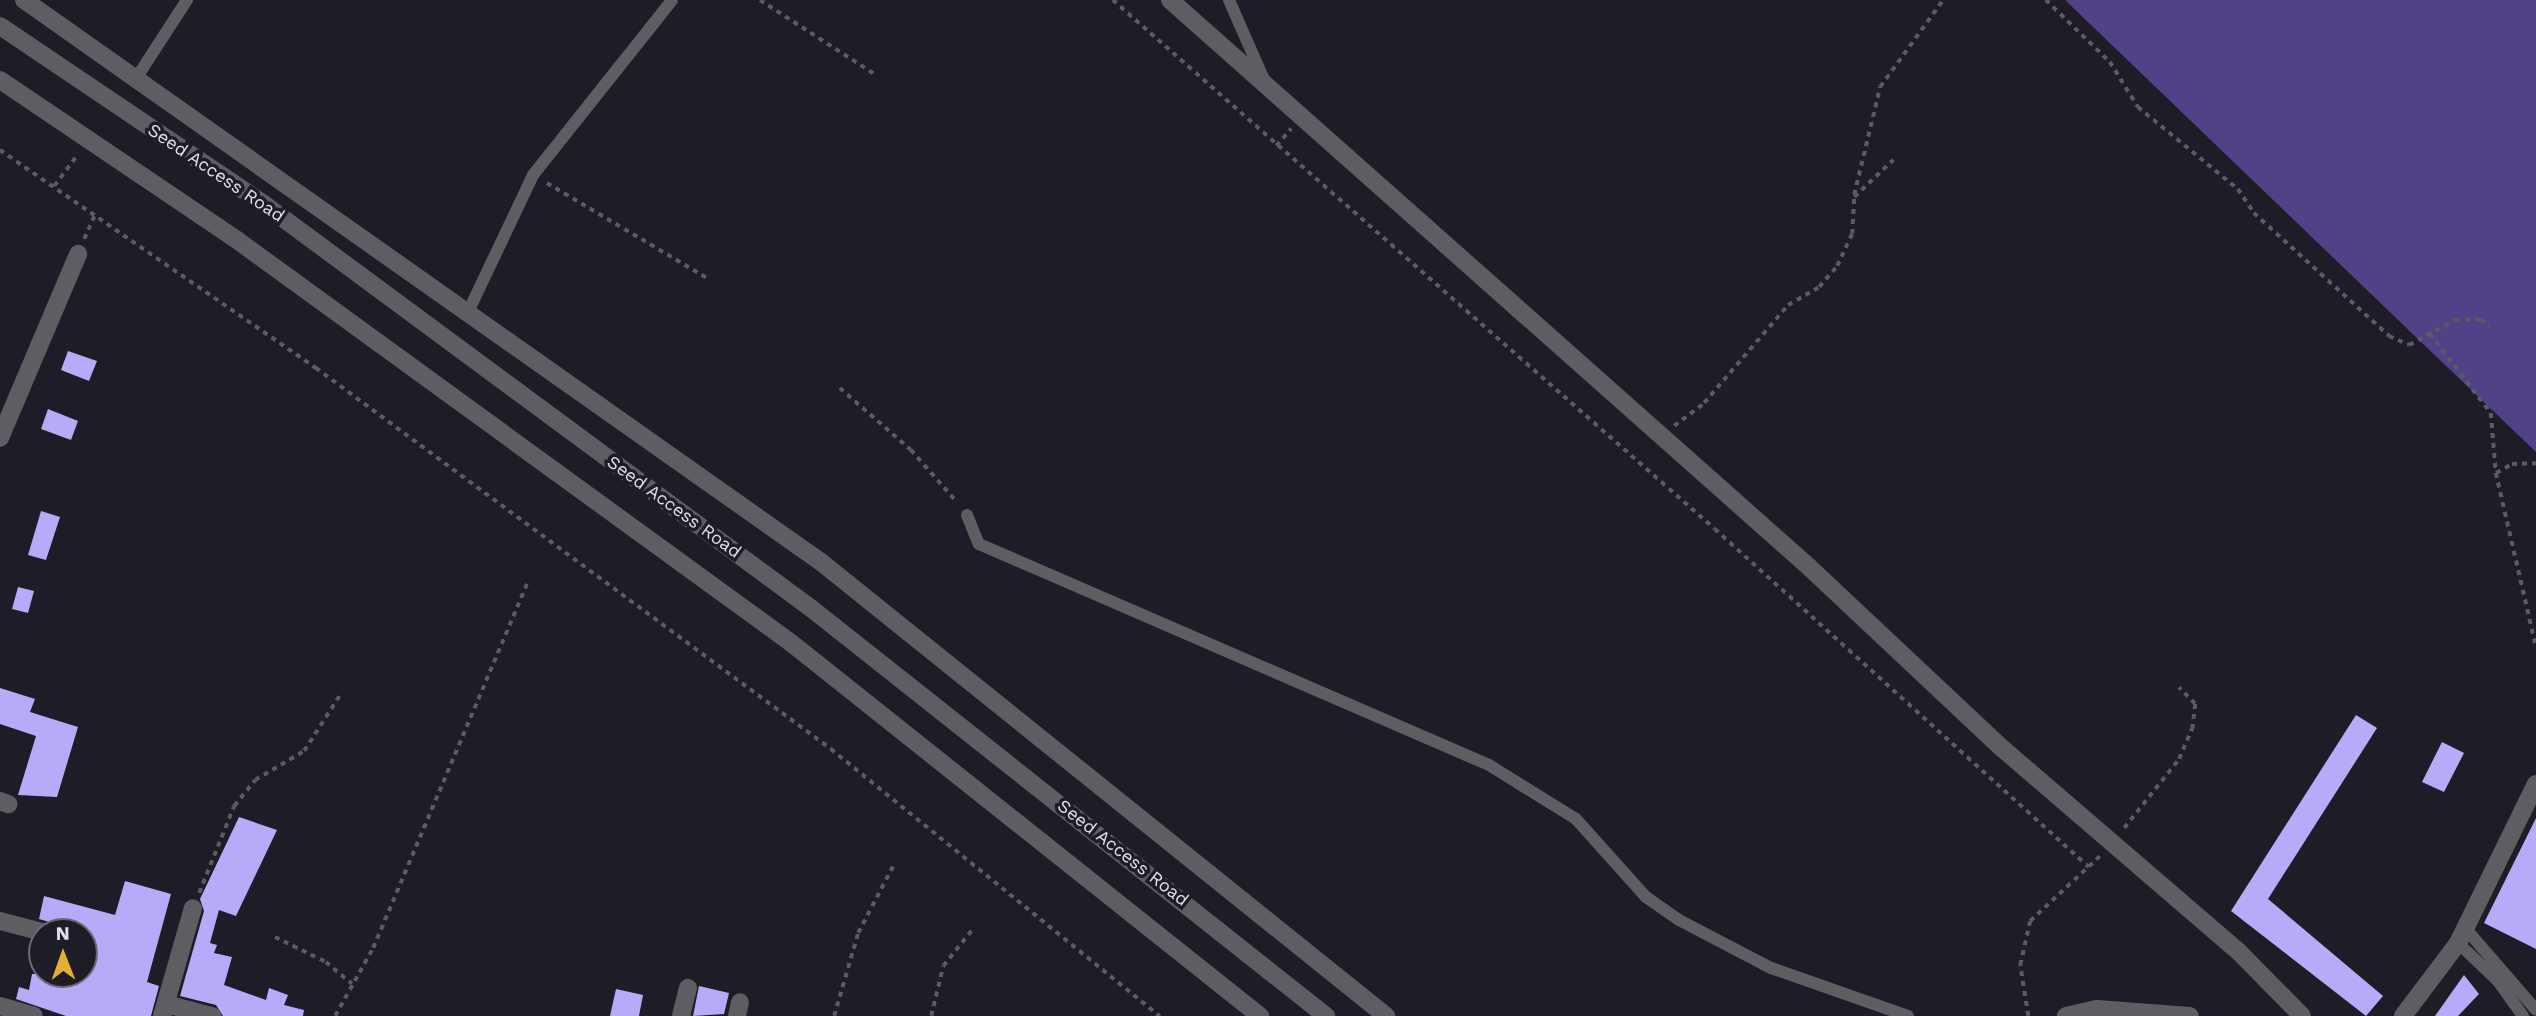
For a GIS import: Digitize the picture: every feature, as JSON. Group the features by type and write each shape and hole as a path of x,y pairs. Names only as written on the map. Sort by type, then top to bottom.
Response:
{"street":[{"path":"1170,0 1661,436 2302,1016"},
{"path":"32,3 469,310 821,562 1386,1016"},
{"name":"Seed Access Road","path":"0,26 265,205 811,609 1326,1016"},
{"path":"0,80 89,139 790,642 1260,1016"},
{"path":"0,438 78,254"},
{"path":"2403,1016 2461,936 2536,784"},
{"path":"193,908 164,1010 212,1016"},
{"path":"0,921 28,928"},
{"path":"681,1016 688,988"},
{"path":"0,1006 34,1016"},
{"path":"2077,1015 2190,1016"}],"lane":[{"path":"137,77 187,0"},
{"path":"469,310 500,232 533,175 673,0"},
{"path":"1229,0 1266,85"},
{"path":"967,515 979,544 1489,765 1576,819 1646,897 1679,920 1771,968 1909,1015"},
{"path":"2461,936 2536,1010"},
{"path":"2461,936 2523,1016"}],"path":[{"path":"760,0 876,75"},
{"path":"1113,0 1715,529 2089,867"},
{"path":"1661,436 1704,403 1788,305 1819,287 1837,266 1852,234 1854,197 1880,87 1943,0"},
{"path":"2046,0 2110,62 2138,107 2238,189 2254,213 2380,329 2409,345 2455,320 2481,319 2490,326"},
{"path":"54,186 89,139"},
{"path":"0,150 96,213 316,368 831,749 1160,1016"},
{"path":"1854,197 1893,160"},
{"path":"533,175 709,279"},
{"path":"78,254 96,213"},
{"path":"2430,334 2490,413 2496,473 2536,646"},
{"path":"840,388 911,450 967,515"},
{"path":"2496,473 2512,464 2536,463"},
{"path":"335,1016 373,948 528,581"},
{"path":"2028,1016 2020,965 2031,921 2113,843 2169,772 2192,729 2195,705 2179,688"},
{"path":"193,908 234,806 255,780 304,751 340,695"},
{"path":"834,1016 858,933 893,866"},
{"path":"930,1016 943,966 972,930"},
{"path":"275,937 326,962 352,984"}],"shaded area":[{"path":"2065,0 2536,0 2536,452 2420,341"}],"building":[{"path":"68,351 97,361 89,381 61,370"},
{"path":"48,409 78,421 71,440 41,429"},
{"path":"41,511 60,517 46,560 28,555"},
{"path":"18,587 34,591 28,613 12,609"},
{"path":"0,688 35,699 30,712 78,727 57,797 18,795 36,736 0,724"},
{"path":"2356,715 2377,728 2268,899 2383,996 2366,1016 2231,911"},
{"path":"2442,742 2464,753 2444,792 2422,782"},
{"path":"239,817 277,830 236,916 219,910 210,943 217,945 214,953 232,957 224,985 266,1000 269,988 288,995 284,1005 304,1010 303,1016 223,1016 216,1005 180,996 204,911 200,899"},
{"path":"2536,818 2536,949 2484,923"},
{"path":"125,881 171,894 147,982 159,986 151,1016 66,1016 16,999 19,987 29,990 98,988 98,918 39,918 44,896 115,915"},
{"path":"2464,975 2479,994 2458,1016 2435,1016"},
{"path":"699,986 729,993 724,1014 693,1016"},
{"path":"616,989 643,995 639,1016 610,1016"}]}
